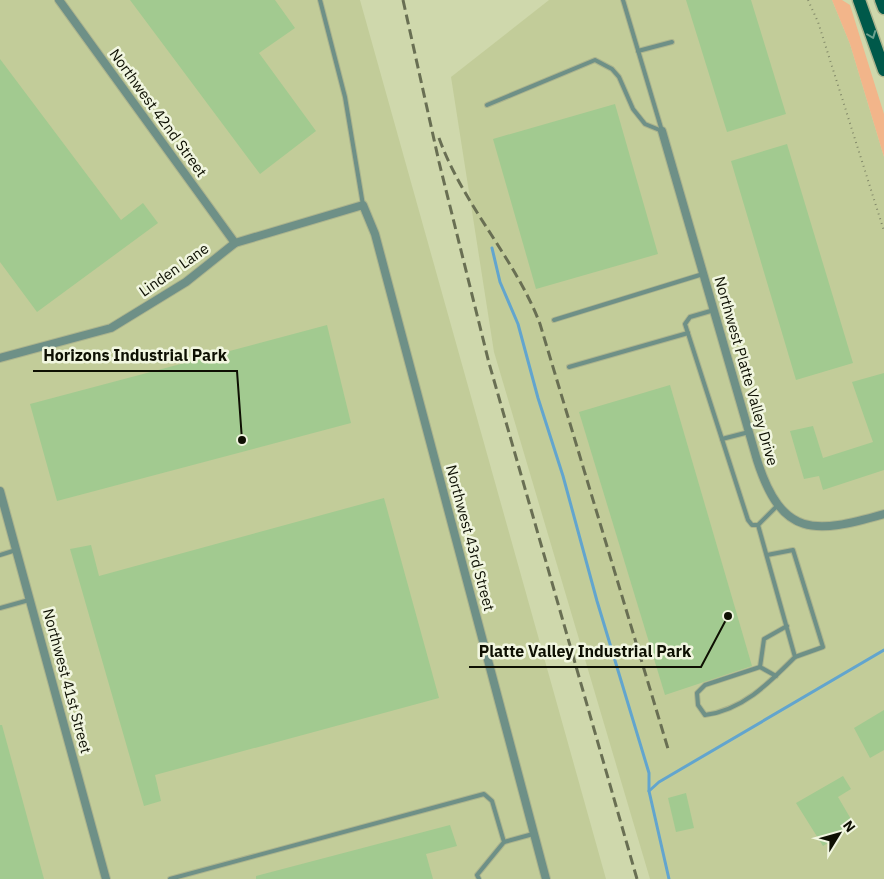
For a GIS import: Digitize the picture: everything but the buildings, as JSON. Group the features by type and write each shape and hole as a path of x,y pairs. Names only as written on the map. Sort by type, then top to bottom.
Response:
{"main road":[{"path":"859,0 884,70"},
{"path":"881,0 884,8"}],"street":[{"name":"Northwest 42nd Street","path":"59,0 235,243"},
{"name":"Northwest Platte Valley Drive","path":"662,132 765,486 778,505 793,518 808,525 824,528 841,526 884,514"},
{"name":"Linden Lane","path":"0,358 111,328 186,282 235,243 363,205"},
{"name":"Northwest 43rd Street","path":"363,205 375,234 546,879"},
{"name":"Northwest 41st Street","path":"0,491 106,879"}],"lane":[{"path":"320,0 345,97 363,205"},
{"path":"623,0 662,132"},
{"path":"638,51 672,42"},
{"path":"487,105 595,60 612,69 619,77 633,109 645,124 662,132"},
{"path":"554,320 703,274"},
{"path":"714,310 690,316 685,324 748,520 752,525 758,524 778,505"},
{"path":"569,367 688,333"},
{"path":"722,439 749,432"},
{"path":"758,524 795,657"},
{"path":"0,555 16,550"},
{"path":"767,556 793,550 824,647 795,657 776,676 742,704 723,712 706,714 698,705 697,693 705,686 760,667 776,676"},
{"path":"0,608 30,600"},
{"path":"760,667 764,638 787,626"},
{"path":"170,879 484,794 492,801 504,842"},
{"path":"479,879 478,875 504,842 534,834"}],"path":[{"path":"808,0 815,10 884,231"}],"shaded area":[{"path":"0,0 360,0 606,879 0,879"},
{"path":"549,0 832,0 850,44 884,157 884,879 650,879 494,352 451,77"},
{"path":"832,0 842,0 850,5 884,114 884,157 850,44"}],"waterway":[{"path":"492,248 500,282 518,324 538,398 563,476 597,601 649,773 649,791 669,879"},
{"path":"649,791 659,782 884,650"}],"railway":[{"path":"403,0 439,162 489,363 637,879"},
{"path":"439,138 461,186 517,277 540,324 669,752"}],"place":[{"name":"Horizons Industrial Park","path":"242,440"},
{"name":"Platte Valley Industrial Park","path":"728,616"}]}
